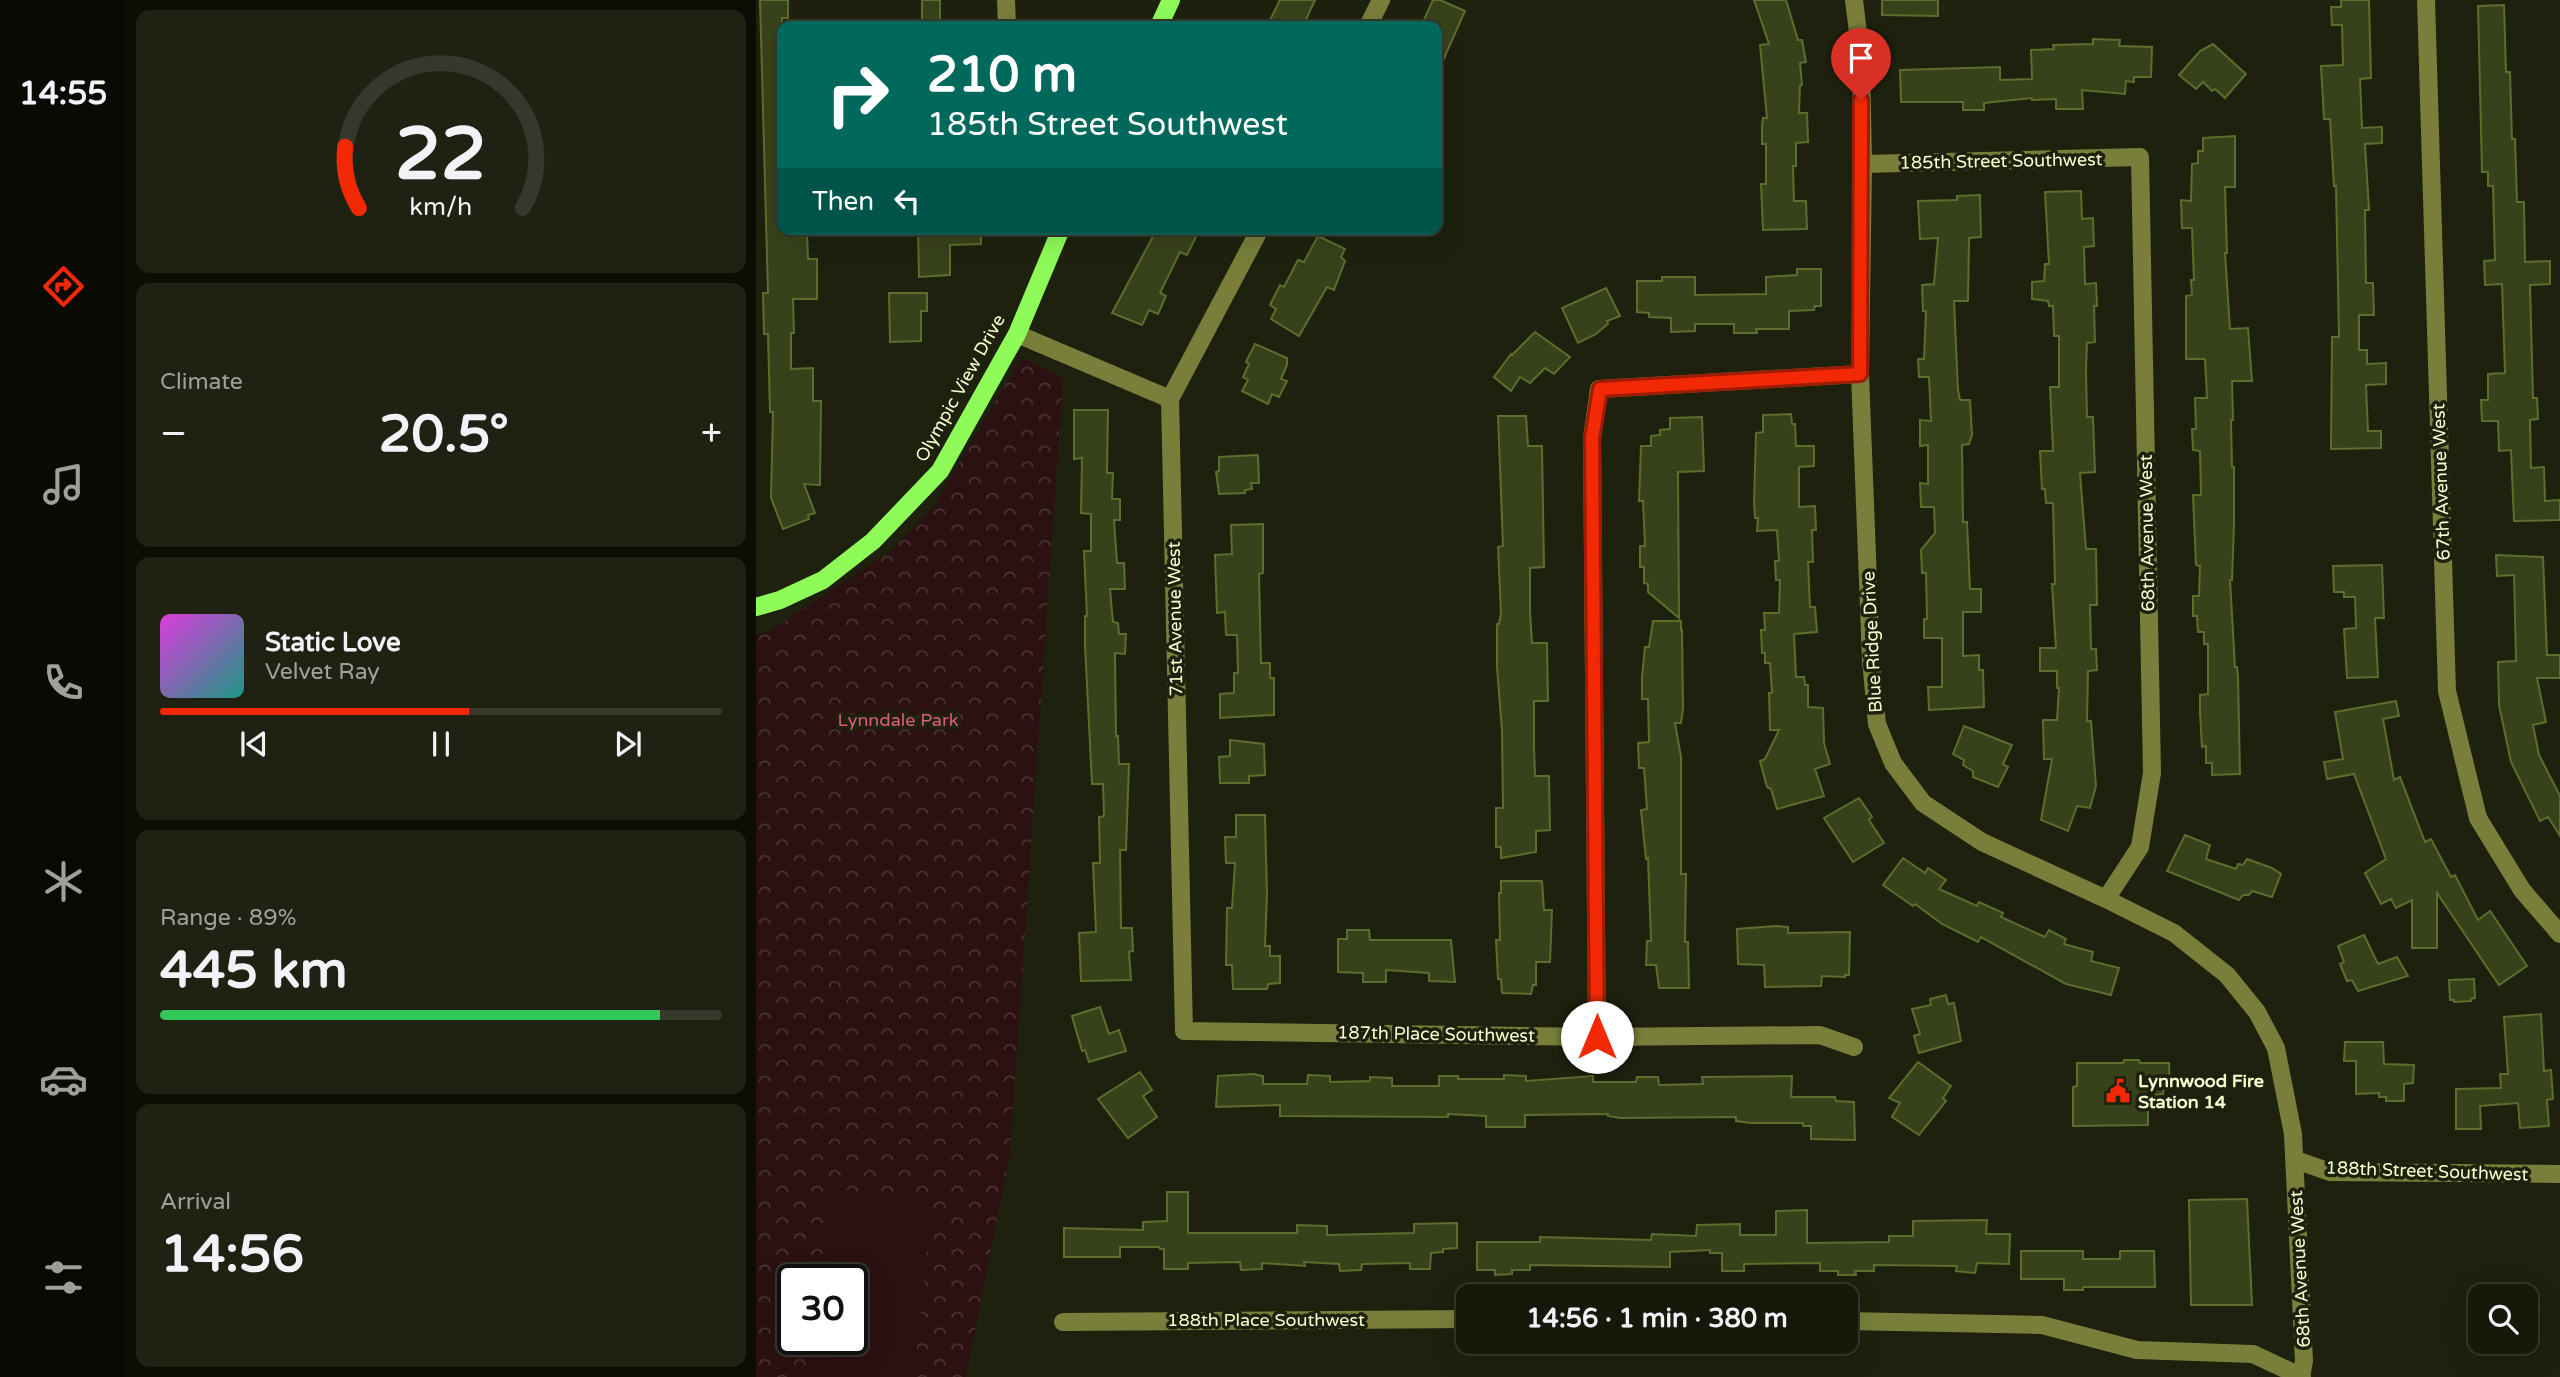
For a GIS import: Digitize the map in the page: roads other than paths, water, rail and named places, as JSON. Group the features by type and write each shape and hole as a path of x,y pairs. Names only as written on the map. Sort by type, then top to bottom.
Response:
{"main road":[{"path":"1161,21 1171,0"},
{"name":"Olympic View Drive","path":"756,607 780,600 823,580 882,531 940,471 1017,334 1058,235"}],"street":[{"path":"1006,0 1007,21"},
{"path":"1370,21 1381,0"},
{"name":"Blue Ridge Drive","path":"1854,0 1861,57 1863,164 1860,374 1871,660 1877,724 1893,763 1923,803 1982,842 2174,933 2227,975 2257,1012 2276,1048 2287,1093 2295,1160"},
{"name":"67th Avenue West","path":"2426,0 2448,691 2478,818 2522,890 2560,933"},
{"name":"185th Street Southwest","path":"1863,164 2140,157"},
{"name":"68th Avenue West","path":"2106,899 2140,847 2152,773 2140,157"},
{"name":"71st Avenue West","path":"1184,1031 1170,399 1257,235"},
{"path":"1017,334 1170,399"},
{"path":"1597,1037 1592,438 1600,389 1860,374"},
{"name":"187th Place Southwest","path":"1184,1031 1597,1037 1820,1035 1854,1047"},
{"name":"68th Avenue West","path":"2295,1160 2304,1361 2301,1377"},
{"name":"188th Street Southwest","path":"2295,1160 2330,1172 2560,1174"},
{"name":"188th Place Southwest","path":"1063,1322 1456,1320"},
{"path":"1858,1321 2042,1325 2137,1350 2253,1354 2301,1377"}],"place":[{"name":"Lynnwood Fire Station 14","path":"2118,1091"}],"park label":[{"name":"Lynndale Park","path":"898,720"}]}
